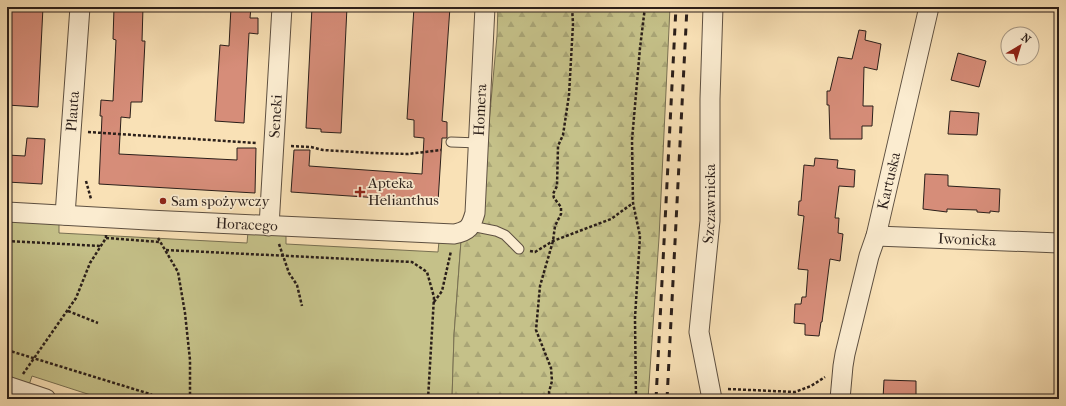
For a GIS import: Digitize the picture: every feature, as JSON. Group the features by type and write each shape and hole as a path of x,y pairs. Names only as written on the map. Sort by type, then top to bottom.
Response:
{"street":[{"name":"Plauta","path":"65,215 80,7"},
{"name":"Seneki","path":"269,226 282,7"},
{"name":"Homera","path":"473,220 479,143 485,7"},
{"name":"Szczawnicka","path":"712,395 699,332 710,221 710,99 713,7"},
{"name":"Kartuska","path":"840,399 844,360 869,256 876,236 929,7"},
{"name":"Horacego","path":"7,212 454,234 463,232 473,220"},
{"name":"Iwonicka","path":"876,236 1059,243"},
{"path":"9,390 46,399"}],"lane":[{"path":"451,142 479,143"},
{"path":"473,220 505,235 519,249"}],"path":[{"path":"550,399 549,392 552,382 551,368 536,330 540,286 553,241 555,226 562,214 561,207 554,198 554,194 556,186 558,146 563,135 569,95 573,24 572,7"},
{"path":"636,399 635,318 640,236 633,203 632,140 645,7"},
{"path":"519,249 535,252 553,241 611,219 633,203"},
{"path":"9,390 76,298 90,263 106,238 107,218"},
{"path":"148,220 178,272 185,313 190,360 190,399"},
{"path":"434,303 442,291 454,234"},
{"path":"106,238 160,242"},
{"path":"7,241 101,246"},
{"path":"166,250 412,262 427,272 434,297 428,399"},
{"path":"282,256 289,274 296,285 302,306"},
{"path":"68,311 98,323"},
{"path":"7,350 150,394 160,399"},
{"path":"712,395 733,389 795,392 811,386 844,360"}],"green space":[{"path":"498,7 670,7 659,238 648,399 452,399 454,335 461,241 480,221 497,36"},
{"path":"7,220 59,222 59,233 247,243 248,232 286,234 286,244 438,252 439,241 461,241 454,335 452,399 103,399 32,376 28,388 7,381"}],"building":[{"path":"9,7 43,7 38,107 7,105 7,44"},
{"path":"143,7 142,41 145,41 142,102 131,102 130,118 121,117 119,154 237,160 237,148 256,148 255,193 99,184 102,116 100,116 101,100 113,101 116,40 113,39 114,8"},
{"path":"231,7 251,7 250,18 258,18 258,34 249,33 244,123 215,121 220,45 229,46"},
{"path":"312,7 347,7 341,133 321,132 321,129 306,128"},
{"path":"414,7 450,7 442,121 447,122 447,138 442,138 438,202 291,192 294,150 310,150 309,166 422,174 424,138 414,137 414,120 407,119"},
{"path":"859,30 866,31 865,40 881,44 877,70 864,67 863,106 873,106 872,126 862,126 862,139 830,139 827,91 830,91 838,57 852,59"},
{"path":"958,53 986,61 979,87 951,80"},
{"path":"950,111 979,113 977,135 948,134"},
{"path":"27,138 45,139 42,184 7,182 7,155 25,156"},
{"path":"815,158 838,160 837,168 855,170 854,187 839,186 835,218 839,218 838,233 843,234 840,261 830,259 819,336 805,335 805,324 794,323 795,304 801,304 802,297 806,297 808,270 798,269 804,216 798,215 799,201 801,201 804,165 814,166"},
{"path":"925,174 948,175 948,186 1000,189 999,212 990,211 990,213 977,212 977,210 947,209 947,212 923,209"},
{"path":"884,380 916,381 916,399 883,399"}],"railway":[{"path":"656,399 676,7"},
{"path":"667,399 687,7"}],"place":[{"name":"Apteka Helianthus","path":"360,192"},
{"name":"Sam spożywczy","path":"163,201"}]}
